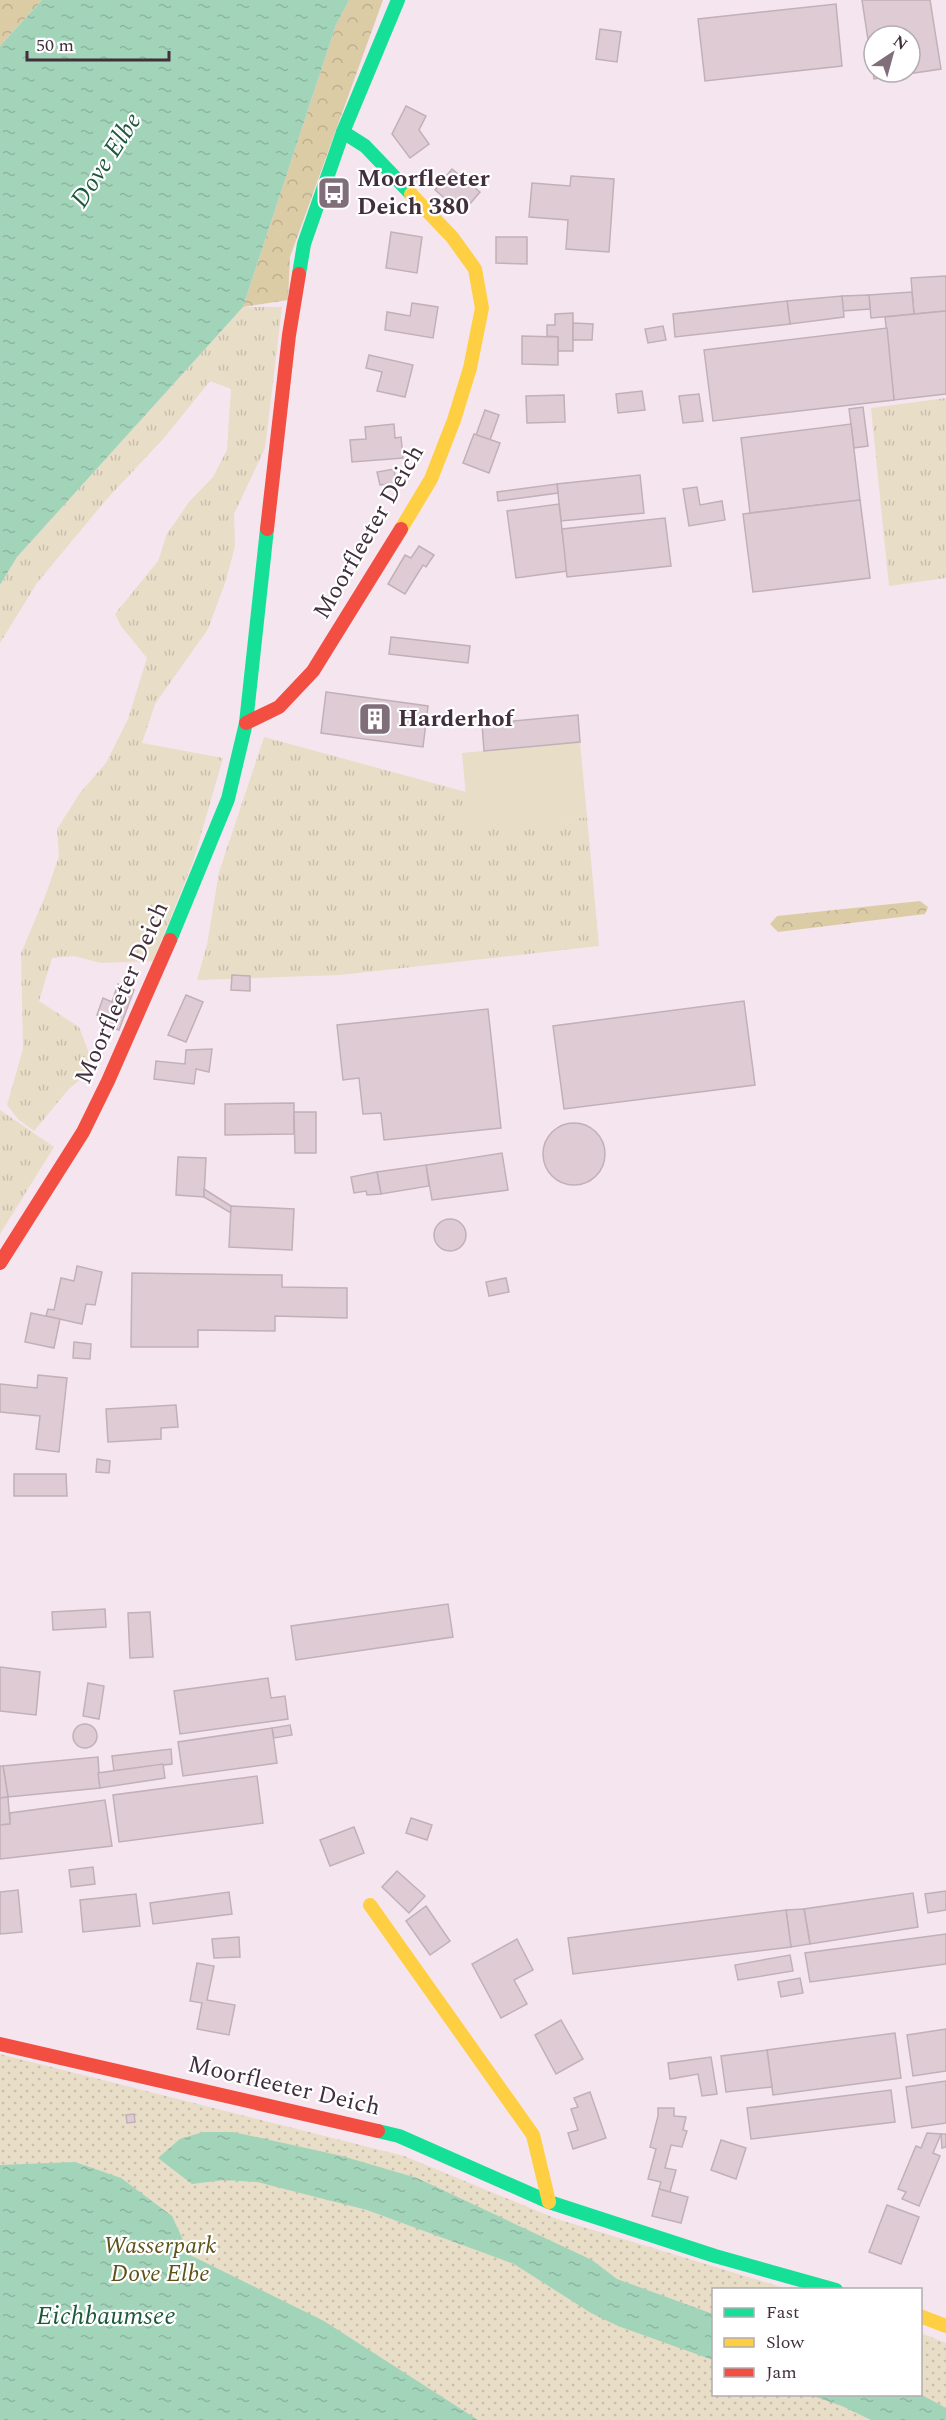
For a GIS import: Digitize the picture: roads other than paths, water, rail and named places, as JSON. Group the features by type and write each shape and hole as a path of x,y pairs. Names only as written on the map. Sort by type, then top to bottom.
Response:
{"street":[{"name":"Moorfleeter Deich","path":"0,1263 83,1132 108,1081 201,868 228,799 246,723 297,280 304,244 343,132 398,0"},
{"name":"Moorfleeter Deich","path":"246,723 279,707 314,671 431,478 454,420 470,368 482,308 475,269 452,237 365,146 343,132"},
{"path":"370,1905 533,2135 549,2202"},
{"name":"Moorfleeter Deich","path":"0,2044 399,2136 549,2202 715,2256 832,2288"},
{"path":"922,2316 946,2326"}],"water":[{"name":"Dove Elbe","path":"42,0 349,0 336,25 243,307 17,557 0,585 0,46"},
{"path":"203,2132 233,2132 342,2156 417,2178 592,2260 617,2279 712,2314 712,2360 618,2326 591,2313 514,2264 367,2210 257,2182 224,2180 192,2184 158,2158 180,2139"},
{"name":"Eichbaumsee","path":"75,2162 121,2178 172,2216 190,2255 324,2321 478,2420 0,2420 0,2165"},
{"path":"922,2395 946,2408 946,2420 871,2420 842,2406 813,2396"}],"place":[{"name":"Moorfleeter Deich 380","path":"334,193"},
{"name":"Harderhof","path":"375,719"}],"park label":[{"name":"Wasserpark Dove Elbe","path":"160,2260"}]}
